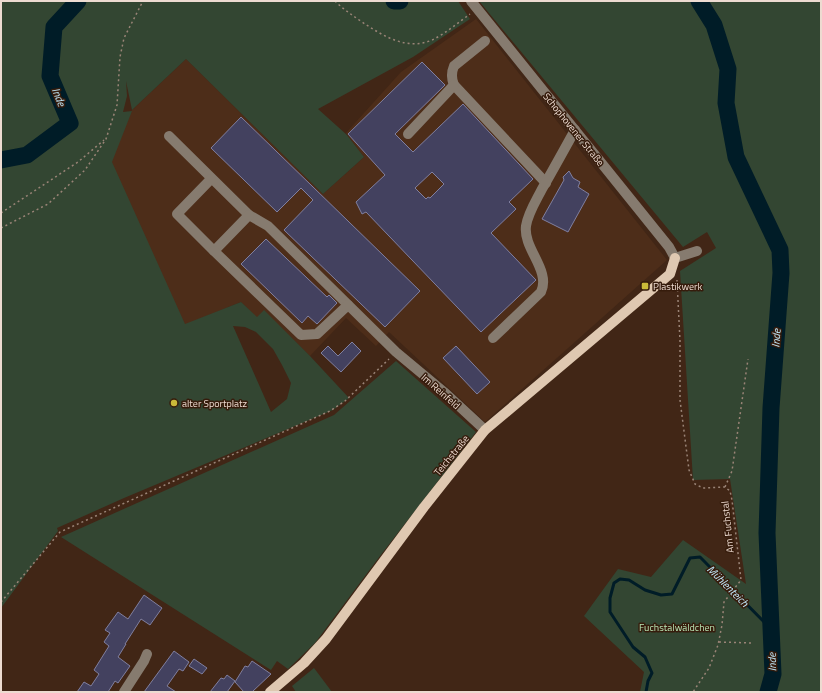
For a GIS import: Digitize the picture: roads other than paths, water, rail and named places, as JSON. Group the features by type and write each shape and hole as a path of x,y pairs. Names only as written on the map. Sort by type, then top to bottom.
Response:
{"main road":[{"name":"Teichstraße","path":"270,692 304,663 326,639 424,507 485,430 670,274 675,258"}],"street":[{"name":"Schophovener Straße","path":"473,5 575,130 668,247 675,258"},
{"path":"485,41 454,66 451,72 451,78 454,85 546,183"},
{"path":"408,134 454,85"},
{"path":"493,338 542,292 544,286 540,269 530,247 526,225 532,208 575,130"},
{"name":"Im Reinfeld","path":"169,136 211,179 250,215 268,226 396,352 444,392 485,430"},
{"path":"211,179 177,214 301,335 317,334 348,305"},
{"path":"214,251 250,215"},
{"path":"675,258 697,250"},
{"path":"124,692 147,654"}],"waterway":[{"name":"Inde","path":"1,160 27,155 70,123 50,76 54,27 78,1"},
{"name":"Inde","path":"394,1 400,1"},
{"name":"Inde","path":"699,1 714,25 728,69 726,103 736,157 780,250 781,273 771,408 767,533 773,674 768,692"},
{"name":"Mühlenteich","path":"646,692 648,681 652,673 645,657 633,647 610,612 610,598 614,583 620,579 629,580 645,590 661,595 672,594 690,558 700,557 771,629"}],"place":[{"name":"Plastikwerk","path":"645,286"},
{"name":"alter Sportplatz","path":"174,403"}],"park label":[{"name":"Fuchstalwäldchen","path":"677,627"}]}
